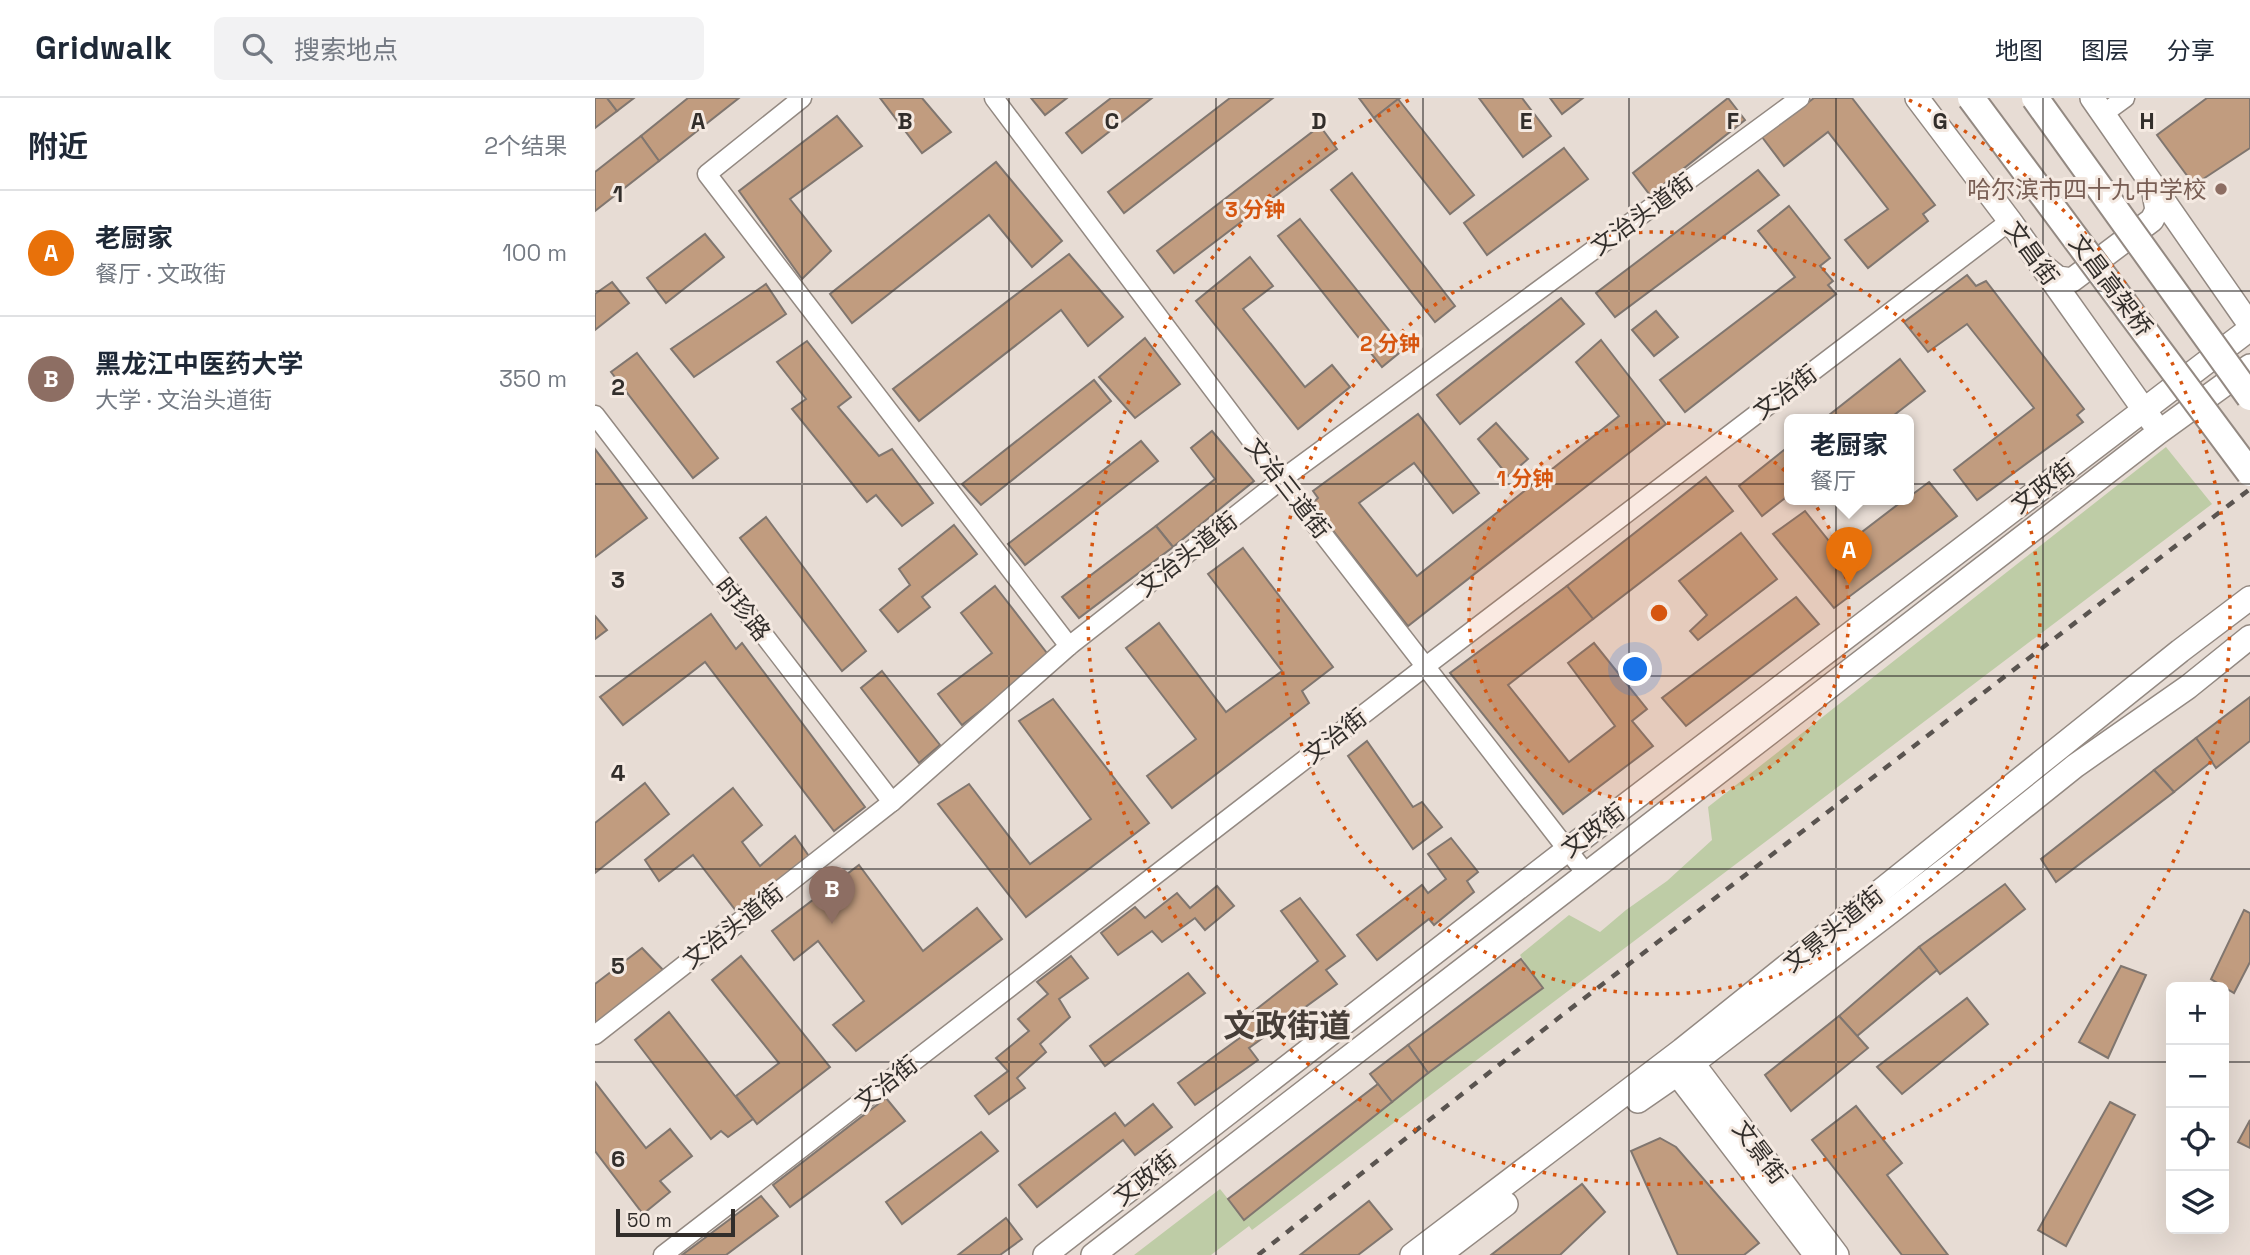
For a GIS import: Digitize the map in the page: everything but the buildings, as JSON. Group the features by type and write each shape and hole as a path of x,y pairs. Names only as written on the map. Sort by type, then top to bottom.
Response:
{"highway":[{"name":"文昌高架桥","path":"1971,98 2250,473"},
{"name":"文昌高架桥","path":"2035,98 2250,397"}],"main road":[{"name":"文昌街","path":"1917,98 2010,220 2159,432"},
{"path":"2098,106 2250,327"},
{"path":"2042,266 2058,278 2072,280 2152,220 2157,210 2153,185"},
{"name":"文政街","path":"1045,1255 1567,850 2250,327"},
{"name":"文政街","path":"1093,1255 2159,432 2250,366"},
{"name":"文景头道街","path":"1439,1255 1650,1093 1680,1062 2180,651 2250,598"},
{"name":"文景头道街","path":"1412,1255 1680,1062 2075,766 2188,687 2250,637"},
{"path":"2218,663 2250,651"},
{"name":"文景街","path":"1680,1062 1816,1255"},
{"name":"文景街","path":"1680,1062 1837,1255"}],"street":[{"path":"802,98 706,174 1069,646"},
{"name":"文治三道街","path":"994,98 1281,480 1587,875"},
{"name":"文治头道街","path":"595,1035 892,802 1069,646 1281,480 1800,98"},
{"path":"2098,106 2125,98"},
{"name":"文治街","path":"663,1255 1426,666 2010,220"},
{"name":"时珍路","path":"595,415 892,802"}],"green space":[{"path":"2166,447 2212,504 1252,1230 1249,1226 1211,1255 1134,1255 1220,1189 1244,1219 1428,1073 1542,989 1520,955 1569,915 1600,932 1667,881 1712,840 1708,807"}],"railway":[{"path":"1258,1255 1561,1016 2250,489"}],"place":[{"name":"哈尔滨市四十九中学校","path":"2221,189"},
{"name":"老厨家","path":"1849,585"},
{"name":"黑龙江中医药大学","path":"832,924"}],"district":[{"name":"文政街道","path":"1287,1026"}]}
